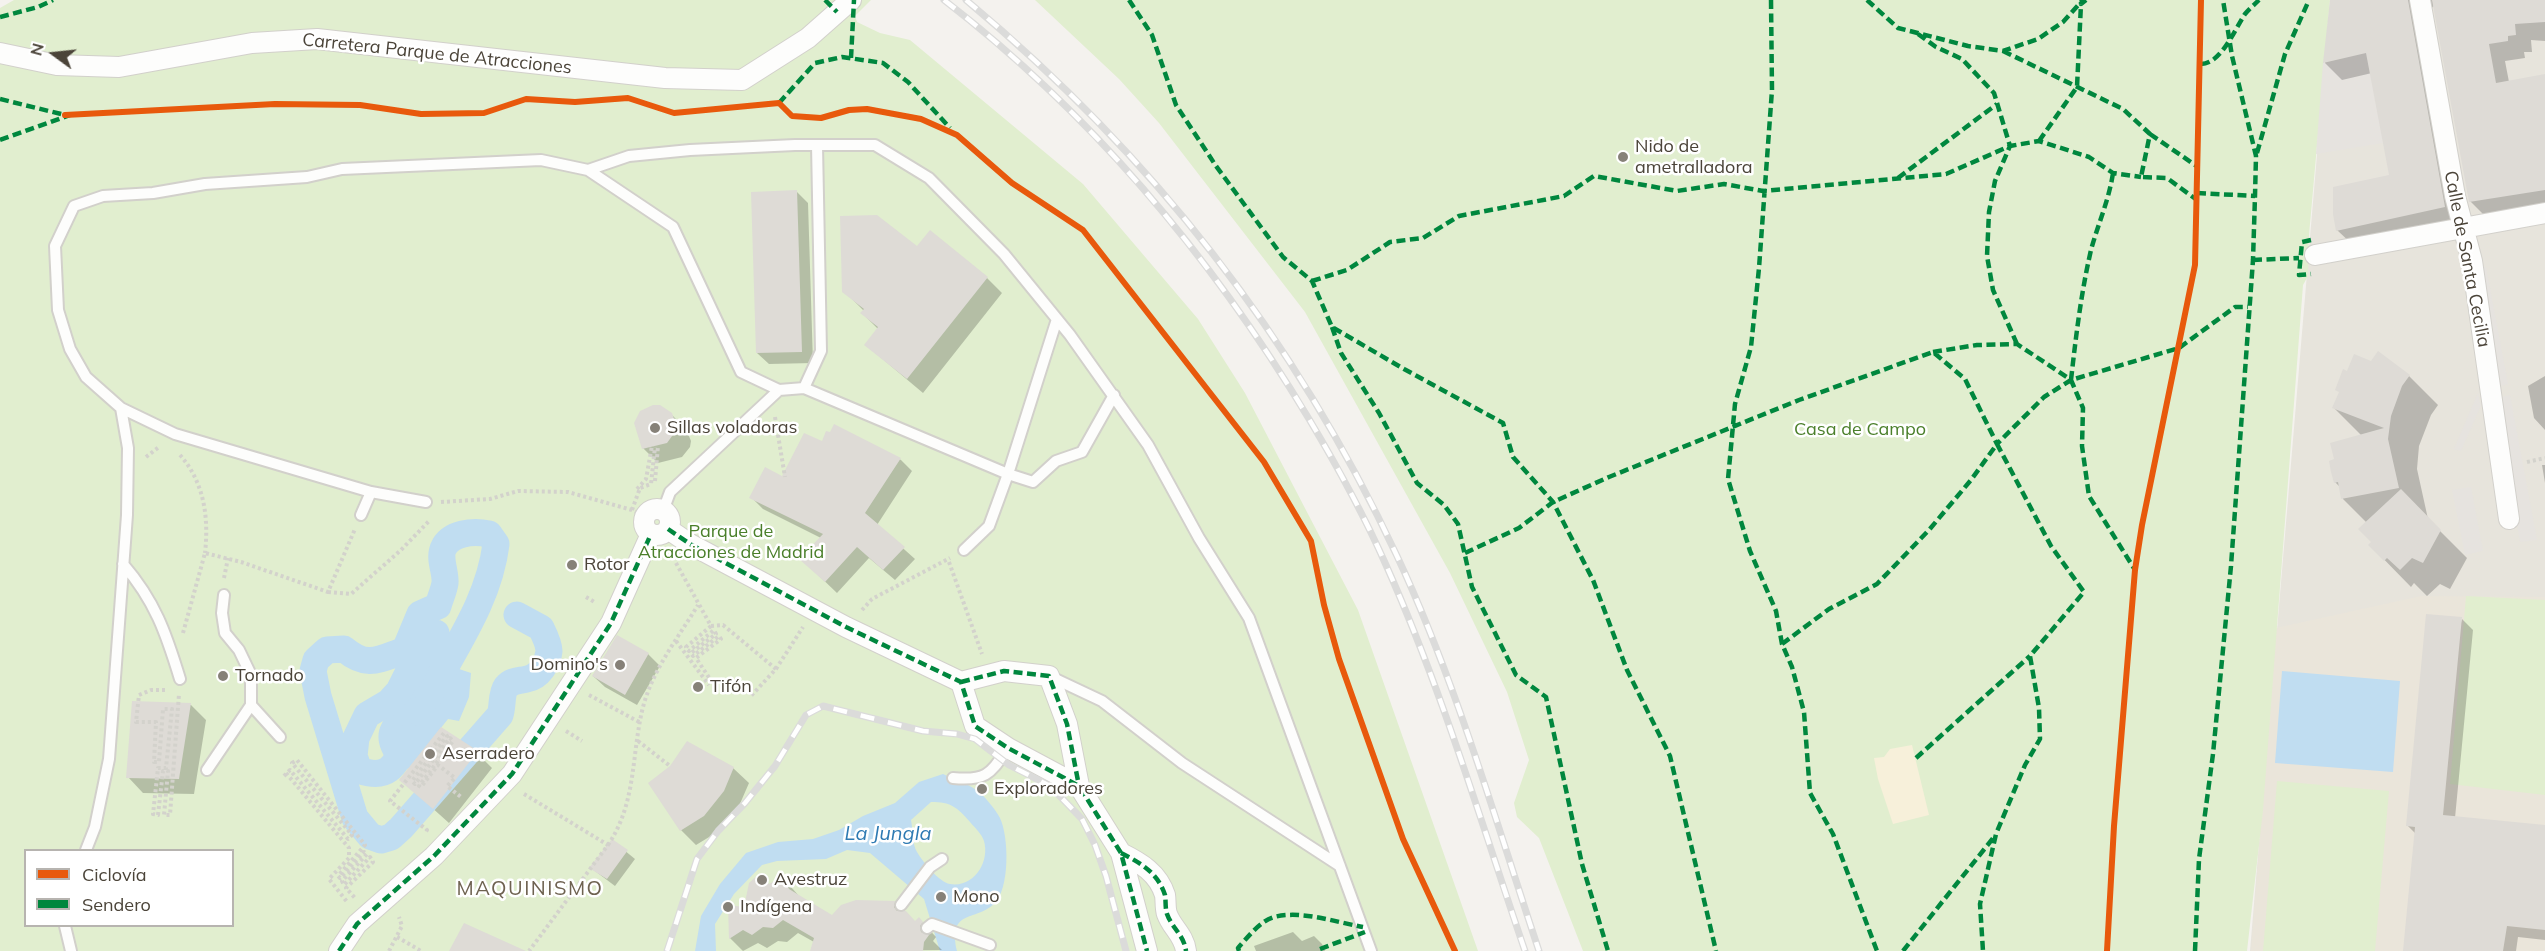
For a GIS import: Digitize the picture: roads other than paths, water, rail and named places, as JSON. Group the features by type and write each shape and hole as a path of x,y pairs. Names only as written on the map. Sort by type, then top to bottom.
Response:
{"street":[{"name":"Carretera Parque de Atracciones","path":"0,53 57,65 118,67 252,43 317,39 665,78 742,80 800,44 851,0"},
{"name":"Calle de Santa Cecilia","path":"2420,0 2463,228 2472,261 2509,519"},
{"path":"2315,255 2545,213"},
{"path":"339,951 365,918 434,856 504,782 610,623 653,522 846,627 961,682 1004,671 1049,676 1067,724 1079,786 1122,854 1147,951"},
{"path":"961,682 975,726 1008,748 1079,786"},
{"path":"1122,854 1143,864 1159,880 1165,897 1166,913 1185,941 1186,951"}],"lane":[{"path":"804,388 821,351 818,145"},
{"path":"588,170 629,156 690,150 875,145 929,178 1004,254 1057,319 1114,395 1148,445 1199,538 1249,618 1371,951"},
{"path":"426,502 371,492 171,438 121,408 86,377 70,349 58,310 55,246 74,206 104,196 153,193 205,184 307,177 342,168 542,160 588,170 673,227 741,372 776,393"},
{"path":"964,550 989,526 1008,474 1057,319"},
{"path":"653,522 670,492 776,393 804,388 1008,474 1033,482 1056,461 1082,452 1114,395"},
{"path":"86,849 95,828 110,759 127,485 128,448 121,408"},
{"path":"361,515 371,492"},
{"path":"123,564 143,587 160,618 179,685"},
{"path":"207,770 251,705 251,675 239,650 225,633 222,613 224,595"},
{"path":"1049,676 1102,701 1182,763 1340,866"},
{"path":"251,705 280,737"},
{"path":"953,778 976,780 993,770 1008,748"},
{"path":"901,905 930,867 942,859"},
{"path":"65,927 71,950"},
{"path":"933,927 988,946"}],"water":[{"path":"429,659 471,673 469,697 459,721 448,719 409,768 398,773 381,750 379,730 384,720 407,695"},
{"path":"2282,671 2400,681 2393,772 2275,763"},
{"name":"La Jungla","path":"943,774 968,785 990,803 1003,827 1006,862 1003,887 994,904 959,922 955,938 957,951 940,951 924,899 870,853 847,850 826,859 777,861 762,865 734,894 715,924 716,951 695,951 701,916 720,884 746,853 778,842 813,839 839,830 863,816 895,803 919,782","holes":["931,802 949,804 957,809 978,831 984,841 985,857 982,865 973,878 966,882 950,884 941,880 915,849 911,820"]}],"waterway":[{"name":"Aserradero","path":"429,697 470,623 486,585 496,544 489,534 463,534 446,543 442,557 445,583 438,606 420,614 405,650 374,660 360,659 344,649 327,650 316,660 313,671 318,696 355,818 370,836 381,840 391,837 401,828 500,715 506,687 513,682 531,678 542,669 549,651 544,633 541,628 517,615"},
{"name":"Aserradero","path":"409,737 396,762 385,771 370,773 359,770 354,756 356,738 367,715 389,702 399,691 414,661 430,650 436,633"}],"railway":[{"path":"944,0 1050,91 1146,192 1232,302 1309,419 1378,546 1406,612 1460,756 1525,951"},
{"path":"966,0 1034,59 1097,121 1157,186 1213,254 1264,324 1312,398 1357,475 1397,556 1438,652 1474,751 1539,951"},
{"path":"667,951 697,859 718,831 745,803 775,766 806,715 823,706 923,731 957,734 975,739 1009,765 1050,786 1082,819 1095,845 1106,876 1126,951"}],"place":[{"name":"Nido de ametralladora","path":"1623,157"},
{"name":"Sillas voladoras","path":"655,428"},
{"name":"Rotor","path":"572,565"},
{"name":"Domino's","path":"620,665"},
{"name":"Tornado","path":"223,676"},
{"name":"Tifón","path":"698,687"},
{"name":"Aserradero","path":"430,754"},
{"name":"Exploradores","path":"982,789"},
{"name":"Avestruz","path":"762,880"},
{"name":"Mono","path":"941,897"},
{"name":"Indígena","path":"728,907"}],"district":[{"name":"MAQUINISMO","path":"530,889"}],"park label":[{"name":"Casa de Campo","path":"1860,430"},
{"name":"Parque de Atracciones de Madrid","path":"731,542"}]}
